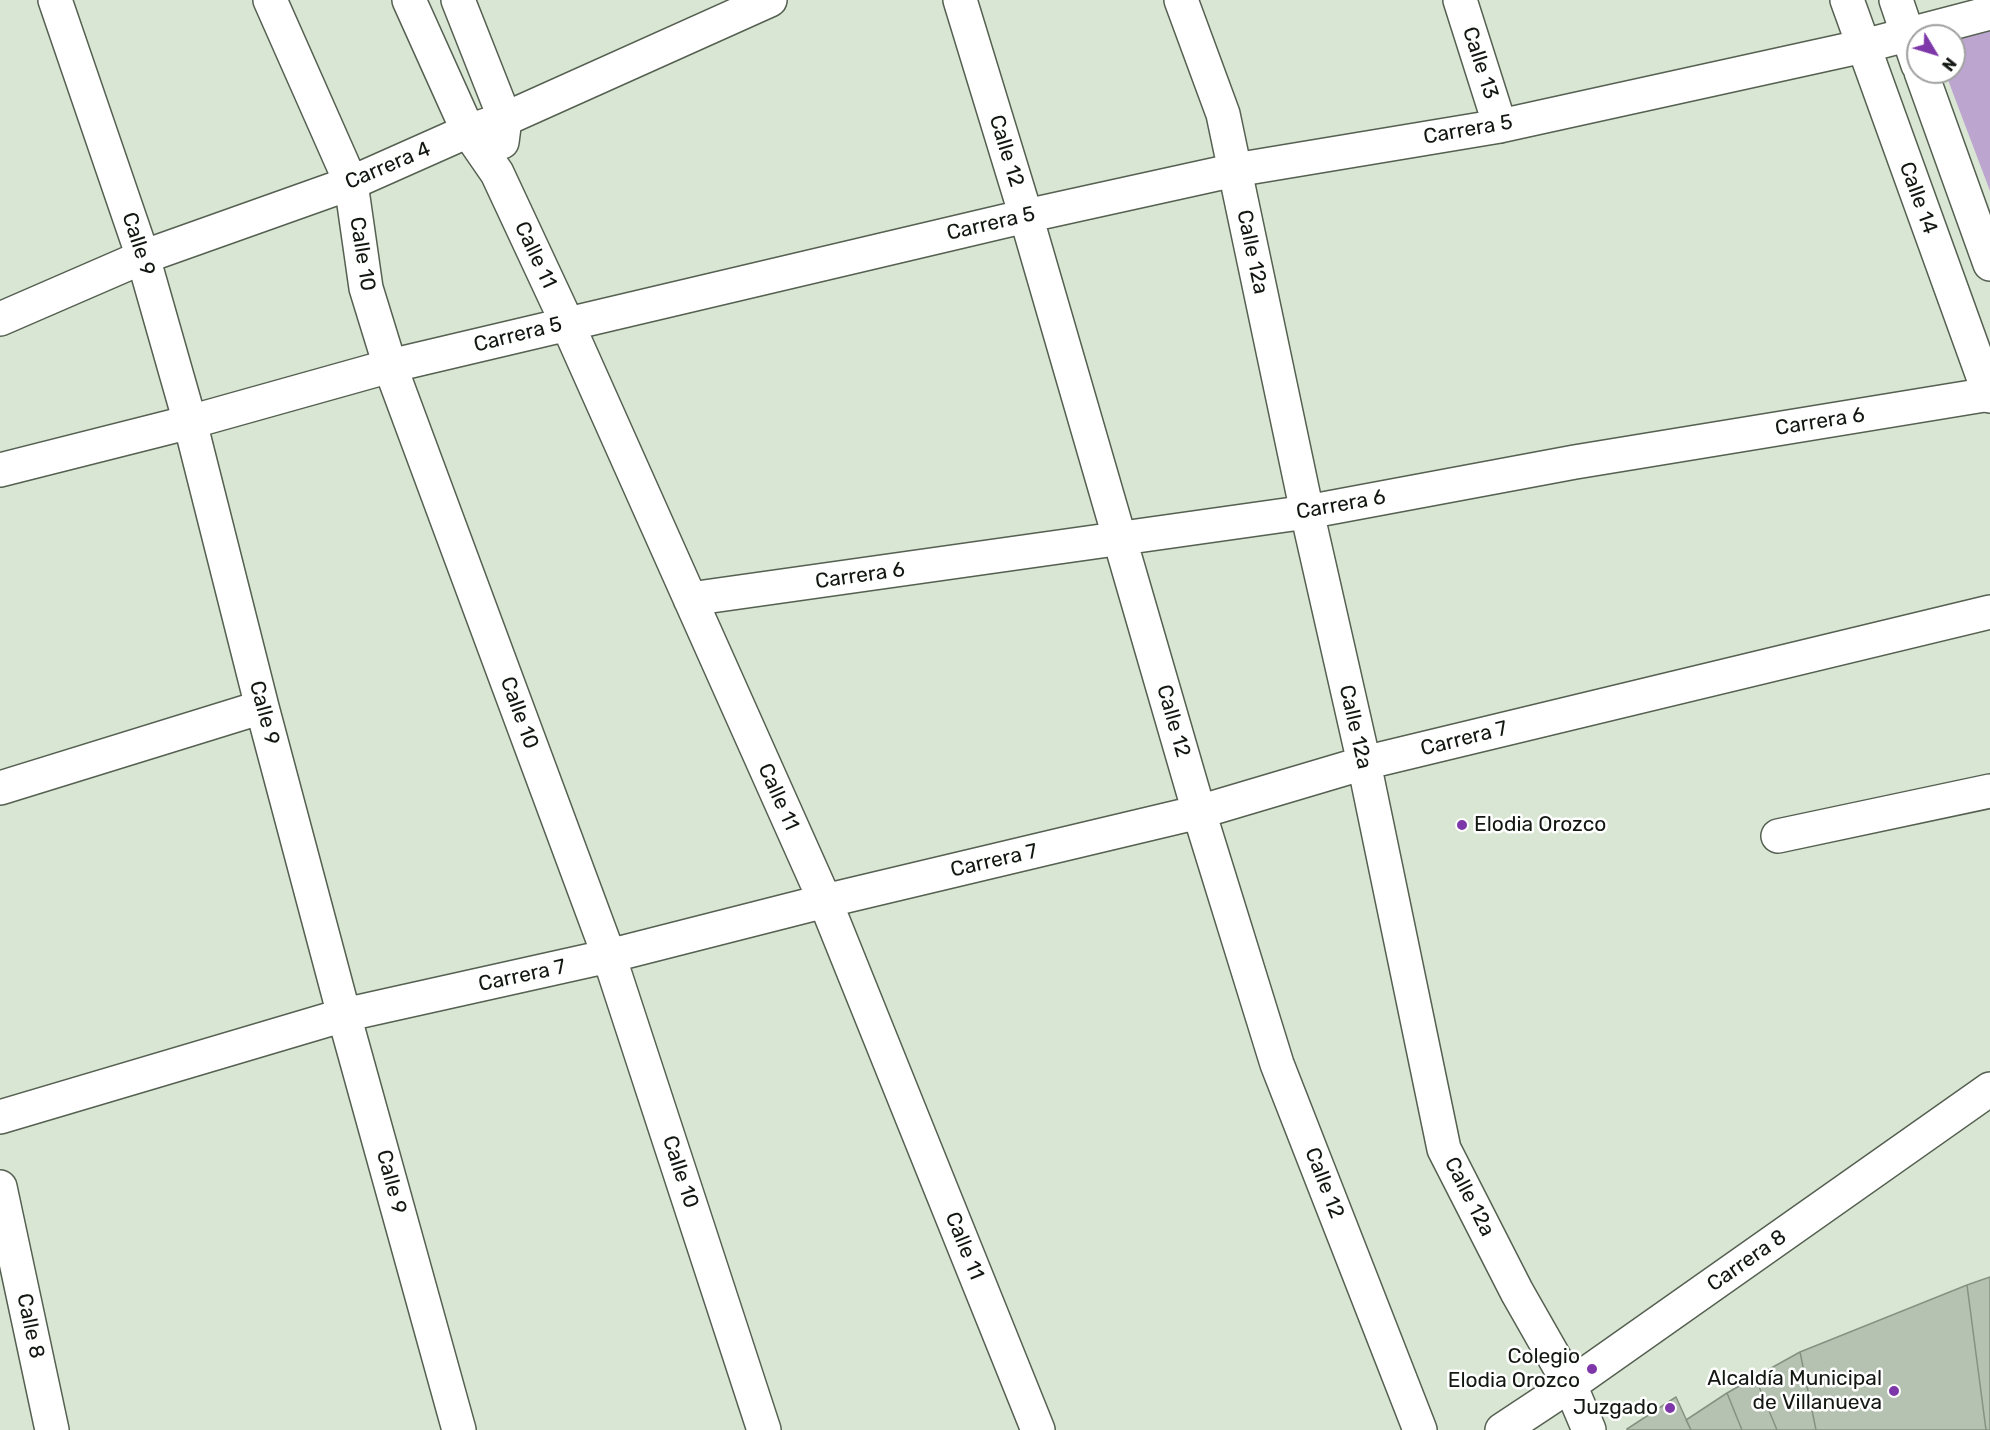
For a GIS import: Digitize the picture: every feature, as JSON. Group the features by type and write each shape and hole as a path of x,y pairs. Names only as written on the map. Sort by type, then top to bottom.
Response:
{"street":[{"name":"Calle 9","path":"55,0 143,257 190,422 262,707 459,1430"},
{"name":"Calle 10","path":"270,0 351,183 366,288 390,366 609,956 764,1430"},
{"name":"Calle 11","path":"409,0 468,131 497,173 567,323 825,900 1038,1430"},
{"path":"458,0 505,119 497,173"},
{"name":"Carrera 4","path":"0,319 143,257 351,183 468,131 505,119 770,0"},
{"name":"Calle 12","path":"960,0 1026,216 1199,812 1277,1064 1420,1430"},
{"name":"Calle 12a","path":"1181,0 1223,114 1307,512 1364,763 1444,1149 1517,1292 1570,1385 1589,1430"},
{"name":"Calle 13","path":"1460,0 1500,126"},
{"name":"Calle 14","path":"1847,0 1990,395"},
{"path":"1896,0 1906,29"},
{"name":"Carrera 5","path":"1966,25 1990,13"},
{"name":"Carrera 5","path":"0,470 190,422 390,366 1026,216 1235,170 1500,126 1863,46 1906,49"},
{"path":"1925,84 1990,264"},
{"name":"Carrera 6","path":"690,600 1307,512 1575,462 1990,395"},
{"name":"Carrera 7","path":"0,1117 344,1014 609,956 825,900 1199,812 1364,763 1990,612"},
{"path":"0,788 262,707"},
{"path":"1779,836 1990,791"},
{"name":"Carrera 8","path":"1502,1430 1570,1385 1990,1089"},
{"name":"Calle 8","path":"0,1187 52,1430"}],"shaded area":[{"path":"1990,29 1990,191 1950,84 1966,84 1966,36"}],"building":[{"path":"1990,1277 1990,1430 1986,1430 1967,1285"},
{"name":"Alcaldía Municipal de Villanueva","path":"1967,1285 1986,1430 1816,1430 1800,1352"},
{"path":"1800,1352 1816,1430 1777,1430 1755,1377"},
{"path":"1755,1377 1777,1430 1742,1430 1727,1393"},
{"path":"1727,1393 1742,1430 1691,1430 1686,1420"},
{"name":"Juzgado","path":"1676,1397 1691,1430 1627,1430 1627,1429"}],"place":[{"name":"Elodia Orozco","path":"1462,825"},
{"name":"Colegio Elodia Orozco","path":"1592,1369"},
{"name":"Alcaldía Municipal de Villanueva","path":"1894,1391"},
{"name":"Juzgado","path":"1670,1408"}]}
